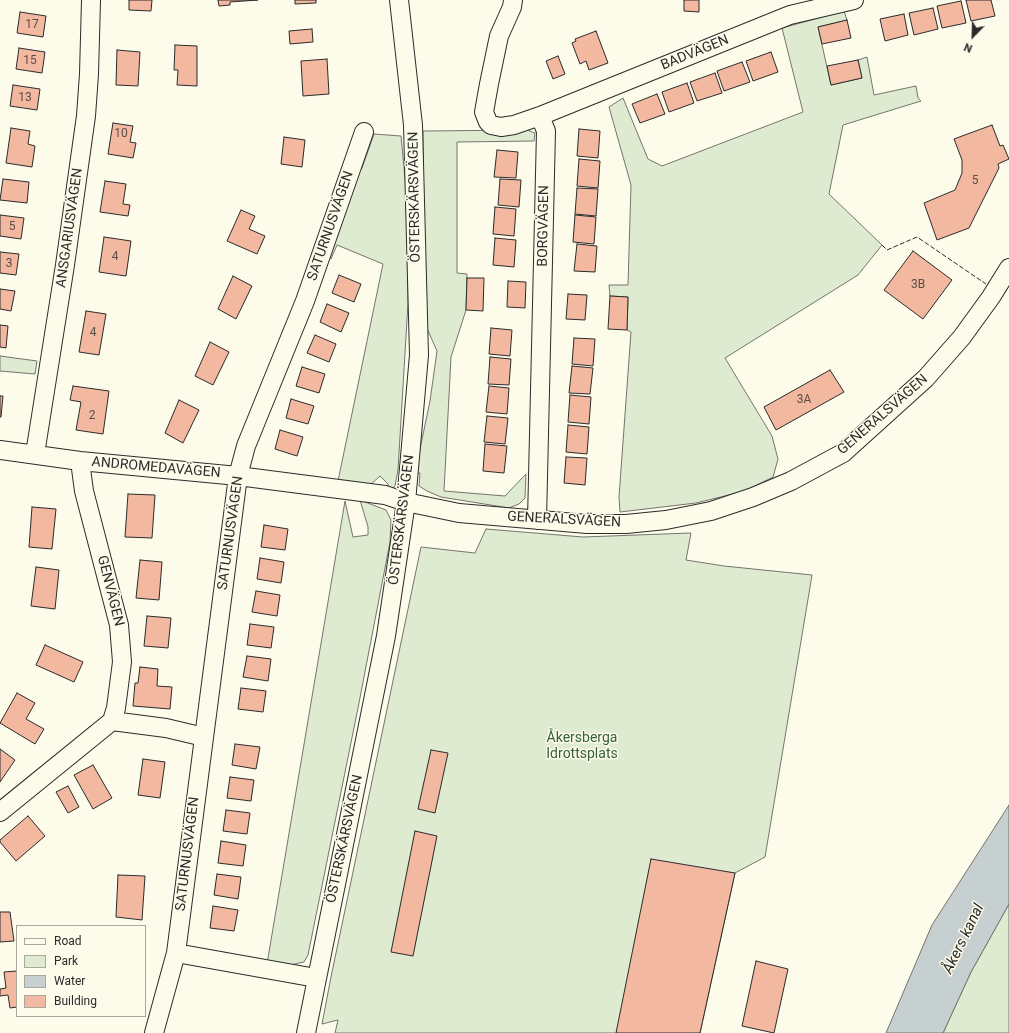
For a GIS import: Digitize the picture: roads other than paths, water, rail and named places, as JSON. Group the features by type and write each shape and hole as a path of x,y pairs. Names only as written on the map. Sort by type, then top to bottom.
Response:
{"street":[{"name":"ANSGARIUSVÄGEN","path":"34,454 65,266 85,123 89,74 91,0"},
{"name":"ÖSTERSKÄRSVÄGEN","path":"306,1033 386,636 406,502 419,355 413,125 399,0"},
{"path":"513,0 512,7 499,36 484,112 488,122 491,125 501,127 514,125 540,116"},
{"name":"BADVÄGEN","path":"540,116 790,8 854,0"},
{"name":"BORGVÄGEN","path":"537,520 546,131 540,116"},
{"name":"SATURNUSVÄGEN","path":"154,1033 176,953 238,476 246,446 305,301 364,132"},
{"name":"GENERALSVÄGEN","path":"406,502 459,513 537,520 626,524 666,520 711,510 753,497 792,481 843,453 926,378 962,337 991,297 1009,268"},
{"name":"ANDROMEDAVÄGEN","path":"0,450 80,461 238,476 385,495 406,502"},
{"name":"GENVÄGEN","path":"80,461 84,491 120,625 122,662 116,708 112,721"},
{"path":"0,812 112,721 166,728 204,737"},
{"path":"176,953 316,978"}],"water":[{"name":"Åkers kanal","path":"1009,805 1009,904 971,972 943,1033 886,1033 932,925"}],"park label":[{"name":"Åkersberga Idrottsplats","path":"582,746"}]}
